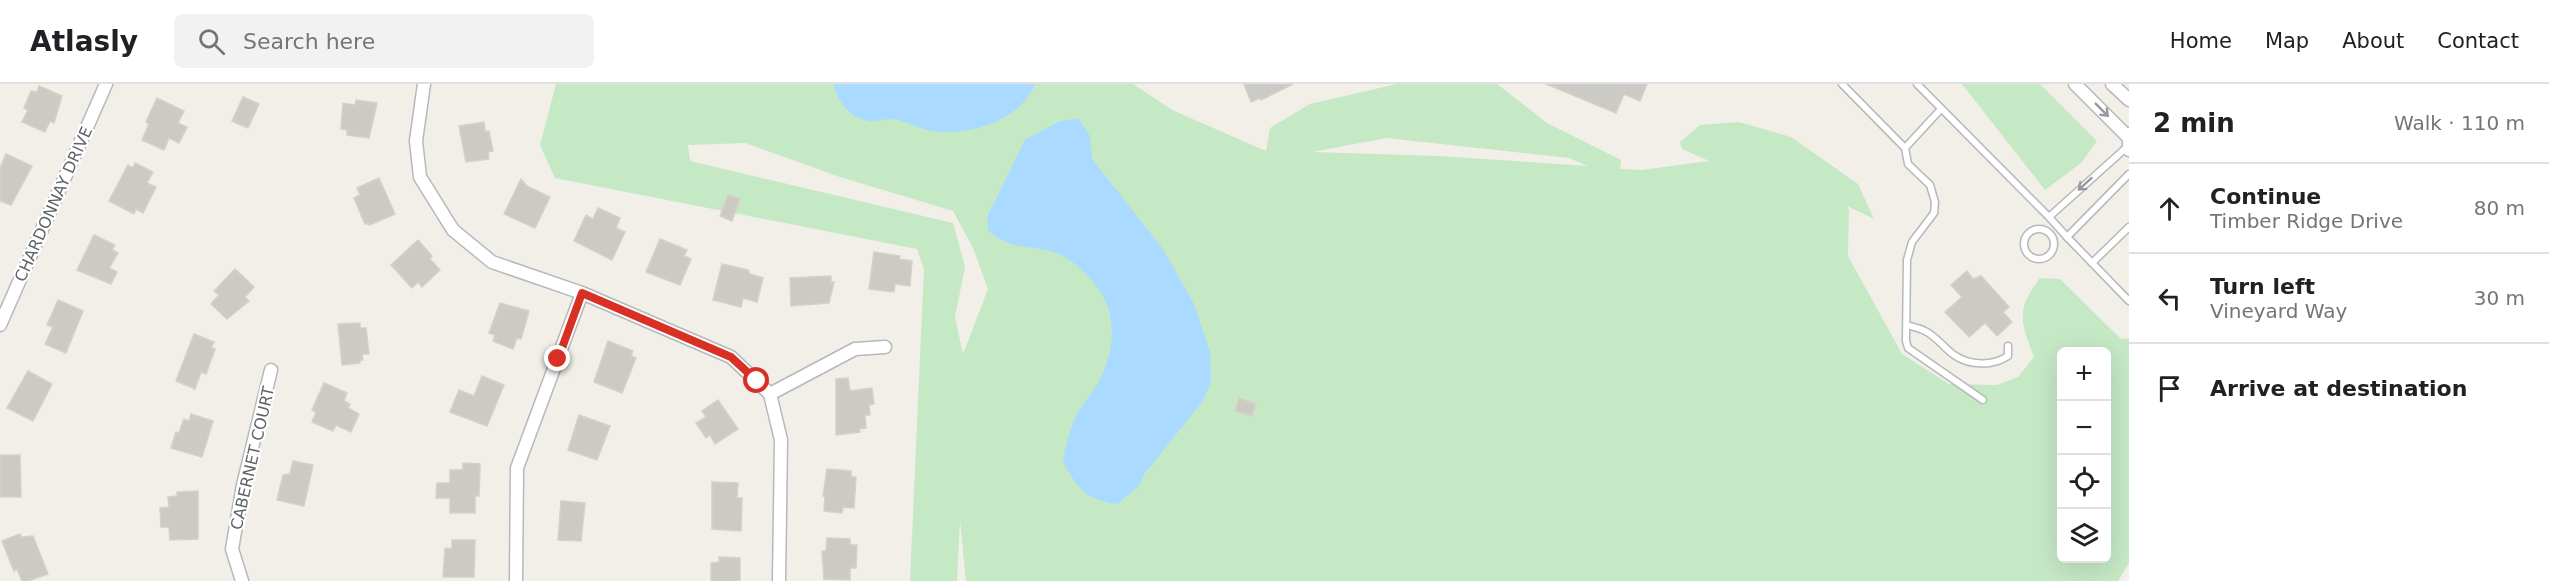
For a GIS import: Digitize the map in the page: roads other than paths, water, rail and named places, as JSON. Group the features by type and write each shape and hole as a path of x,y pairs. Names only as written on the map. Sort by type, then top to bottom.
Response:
{"street":[{"name":"CHARDONNAY DRIVE","path":"0,325 106,84"},
{"path":"424,84 416,141 420,177 453,231 492,262 582,293 731,357 770,393 782,440 779,581"},
{"path":"2075,84 2129,141"},
{"path":"2112,84 2129,100"},
{"path":"516,581 517,468 582,293"},
{"path":"770,393 855,349 885,347"},
{"name":"CABERNET COURT","path":"242,581 232,549 243,485 272,370"}],"lane":[{"path":"1842,84 1905,148 1908,164 1930,185 1935,202 1934,213 1912,242 1907,260 1908,348 1983,400"},
{"path":"1917,84 2129,301"},
{"path":"1905,148 1941,109"},
{"path":"2049,217 2129,141"},
{"path":"2067,237 2129,174"},
{"path":"2051,235 2058,227"},
{"path":"2092,263 2129,227"},
{"path":"2043,230 2051,235 2054,244 2051,254 2042,259 2028,254 2025,241 2030,233 2043,230"},
{"path":"1907,326 1926,331 1956,356 1969,361 1999,362 2008,356 2008,346"}],"water":[{"path":"834,84 1035,84 1028,97 1004,117 974,129 943,132 896,120 872,121 856,117 846,109 838,97"},
{"path":"1079,119 1090,136 1092,159 1163,249 1194,304 1210,352 1211,381 1203,401 1145,473 1138,487 1117,504 1090,496 1078,486 1063,462 1075,418 1104,371 1111,346 1111,320 1103,296 1085,273 1065,257 1045,250 1008,243 988,230 987,217 1025,140 1060,121"}]}
